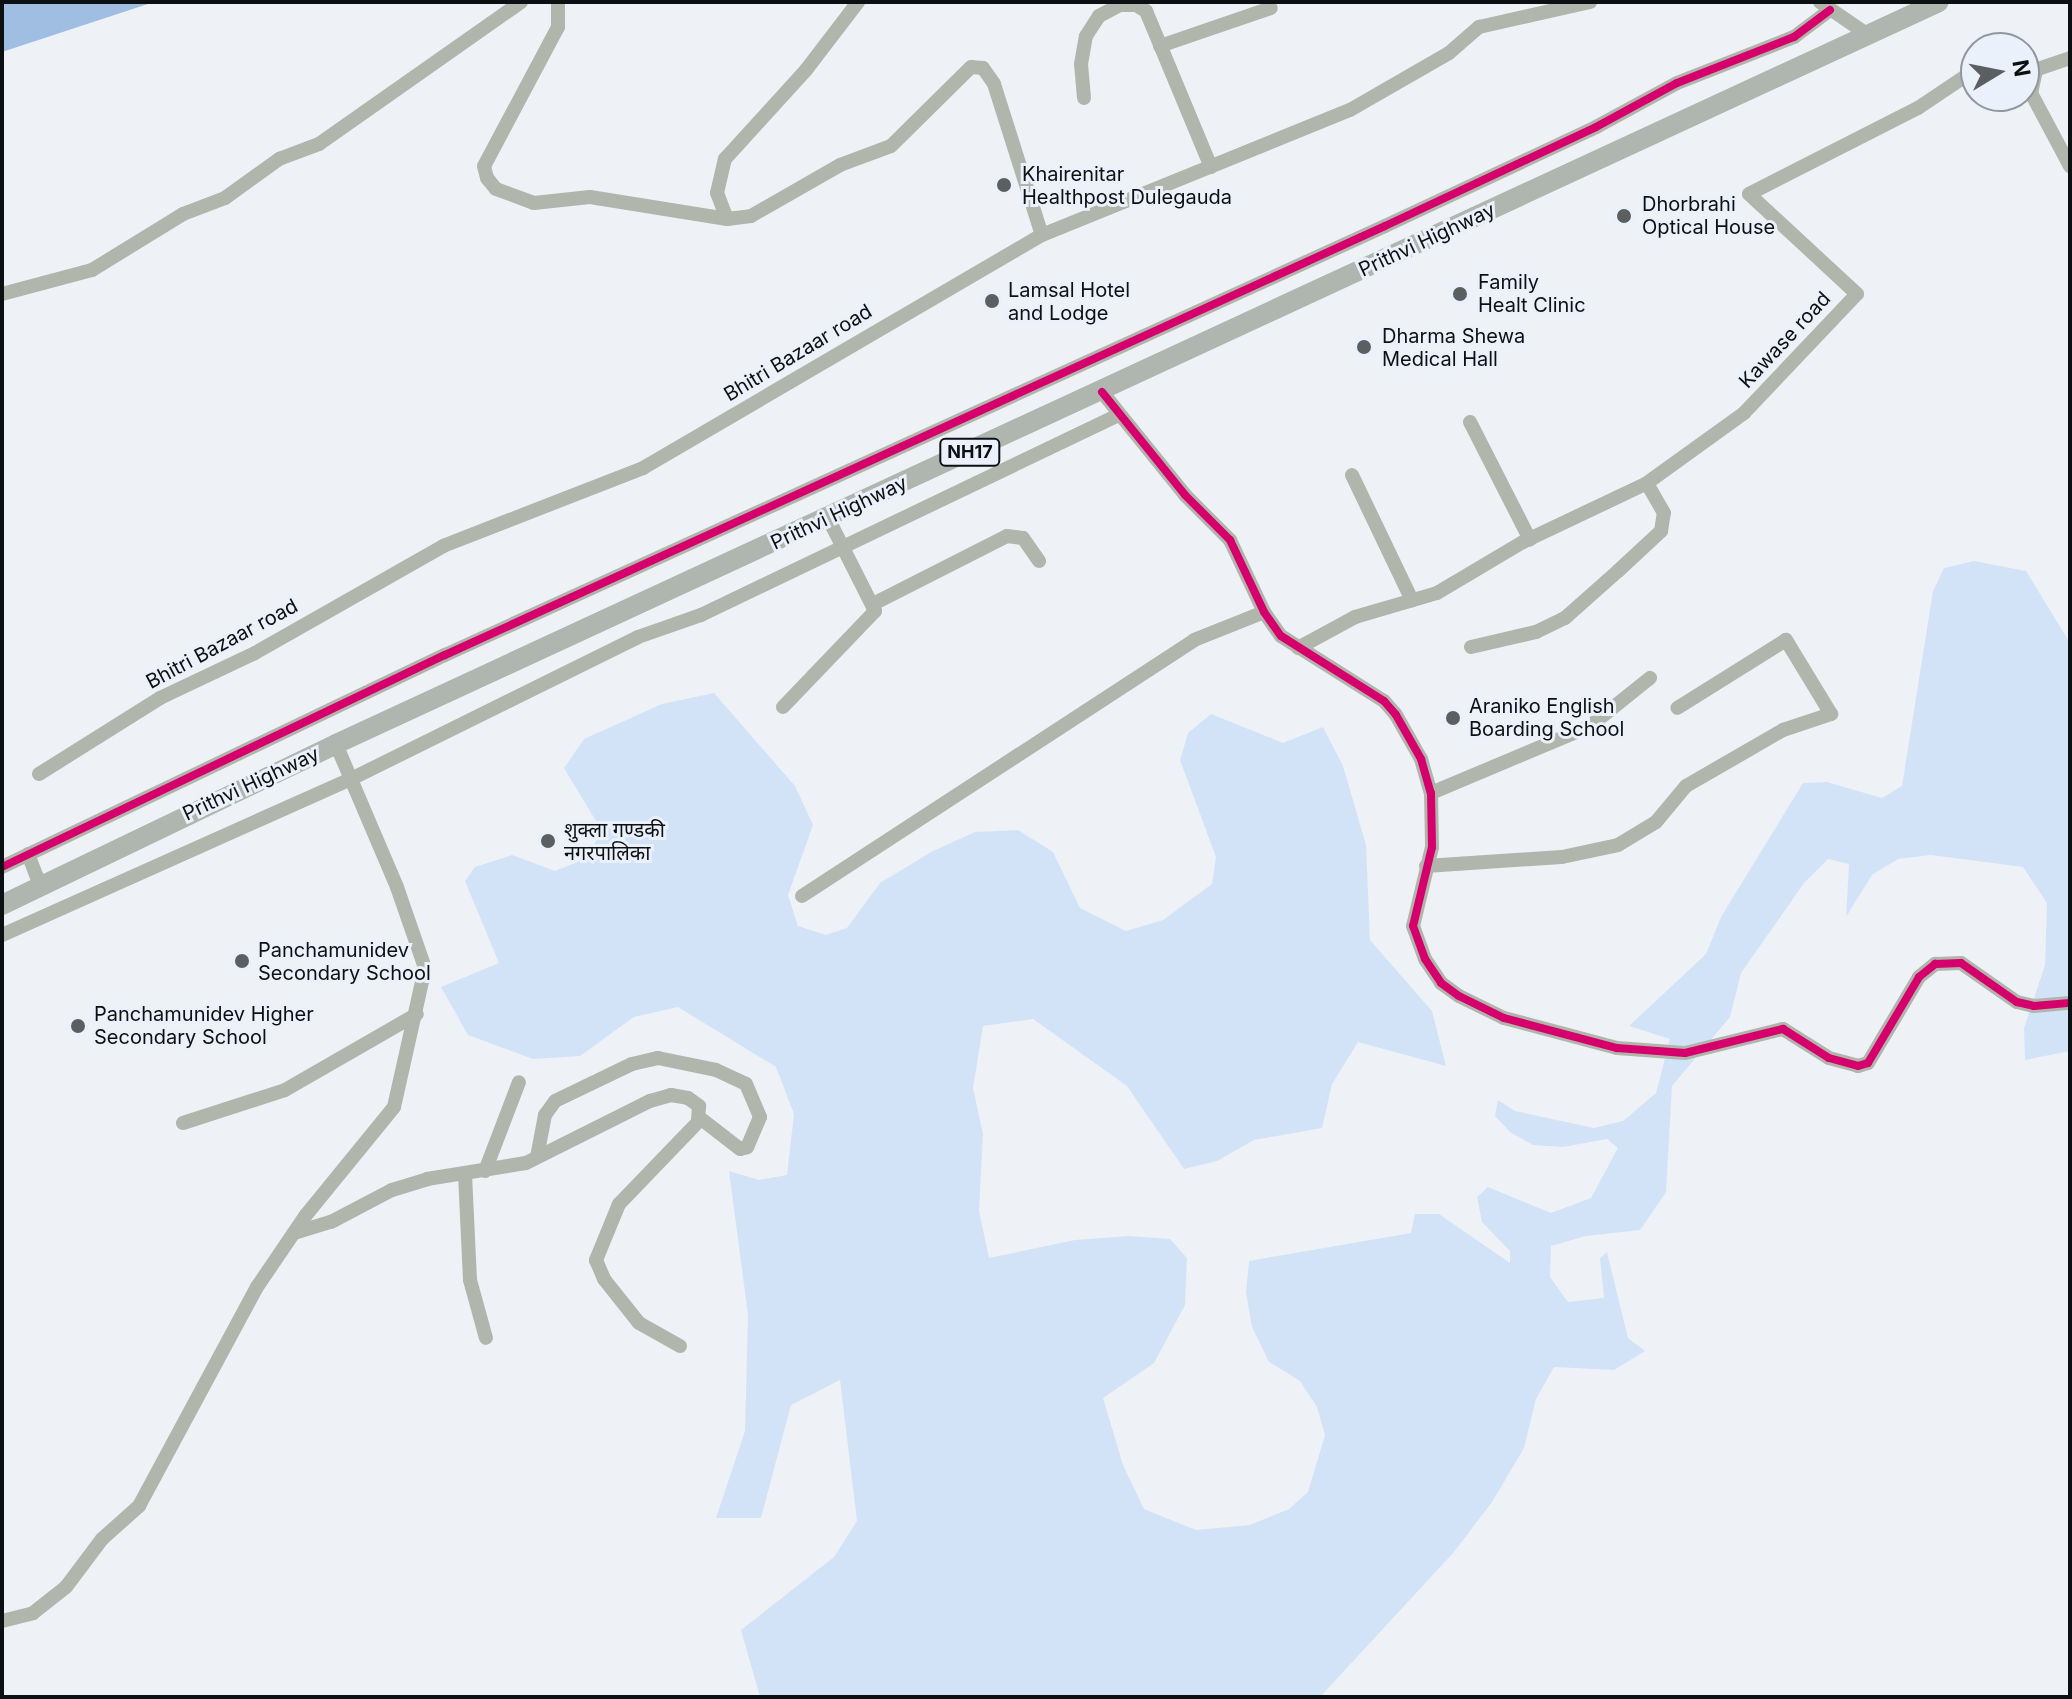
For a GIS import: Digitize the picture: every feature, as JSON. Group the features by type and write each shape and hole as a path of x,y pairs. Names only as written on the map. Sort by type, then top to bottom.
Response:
{"highway":[{"name":"Prithvi Highway","path":"2,905 336,744 1939,2"}],"street":[{"path":"2,294 92,270 183,214 225,198 279,159 319,144 521,2"},
{"path":"558,2 558,27 484,166 487,178 496,189 534,203 590,197 727,219 751,216 840,165 891,146 971,67 983,68 994,84 1042,235"},
{"path":"727,219 717,193 725,159 806,70 858,2"},
{"name":"Bhitri Bazaar road","path":"39,774 160,698 255,653 443,546 643,468 1042,235 1350,110 1449,53 1479,27 1590,2"},
{"path":"1084,98 1083,50 1099,16 1120,5 1136,5 1146,11 1211,167"},
{"path":"2,867 445,655 1385,226 1596,127 1677,83 1794,37 1825,6 1868,35"},
{"path":"1160,46 1271,8"},
{"path":"2040,66 2070,58"},
{"name":"Kawase road","path":"1647,483 1744,413 1857,294 1749,194 1918,108 1960,80"},
{"path":"2040,110 2070,166"},
{"path":"1102,392 1118,415 1230,540 1264,612 1281,636 1384,701 1421,759 1431,793 1432,847 1413,926 1421,951 1441,983 1504,1018 1617,1048 1685,1053 1783,1029 1829,1058 1858,1066 1879,1047 1919,977 1948,961 1961,963 2017,1002 2034,1006 2070,1003"},
{"path":"2,935 353,778 638,637 701,615 841,545 1118,415"},
{"path":"1470,422 1530,540"},
{"path":"1352,475 1412,600"},
{"path":"1298,648 1355,617 1458,583 1530,540 1647,483 1664,513 1661,531 1629,561 1565,618 1536,632 1471,647"},
{"path":"828,518 875,603"},
{"path":"783,707 869,619 875,603 1007,536 1023,538 1039,561"},
{"path":"802,896 1194,640 1264,612"},
{"path":"1426,866 1562,857 1618,845 1656,822 1686,786 1783,730 1831,714 1786,640 1677,708"},
{"path":"1431,793 1590,726 1650,678"},
{"path":"2,1621 33,1613 66,1587 102,1539 139,1506 257,1287 294,1233 394,1107 425,968 353,778 336,744"},
{"path":"28,854 40,885"},
{"path":"183,1123 285,1090 417,1014"},
{"path":"294,1233 331,1222 392,1190 537,1157 629,1110 671,1095 699,1106 700,1118 740,1149 747,1147 760,1117 746,1084 716,1070 658,1058 632,1064 555,1101 545,1115 537,1157"},
{"path":"485,1171 519,1082"},
{"path":"680,1346 639,1323 604,1279 596,1260 619,1204 700,1118"},
{"path":"465,1174 470,1280 486,1338"}],"shaded area":[{"path":"1974,561 2026,571 2070,643 2070,1051 2025,1060 2024,1028 2045,965 2047,903 2023,867 1931,855 1898,859 1872,875 1846,917 1849,864 1828,859 1804,883 1741,973 1730,1017 1672,1086 1666,1192 1640,1230 1586,1236 1551,1246 1550,1277 1568,1302 1604,1298 1600,1258 1607,1252 1628,1338 1645,1351 1614,1370 1554,1367 1536,1399 1524,1448 1492,1502 1454,1552 1320,1697 760,1697 741,1630 834,1557 857,1521 840,1380 791,1405 761,1518 716,1518 745,1431 748,1315 729,1171 759,1180 787,1175 794,1114 776,1067 678,1007 634,1017 580,1056 533,1059 468,1035 441,987 499,963 465,881 475,867 512,855 555,871 585,859 602,831 564,768 584,739 662,704 714,693 795,786 813,825 788,895 798,926 826,935 847,928 880,883 933,851 975,832 1018,830 1053,852 1080,908 1126,931 1163,920 1212,884 1216,857 1180,760 1188,733 1211,714 1283,743 1323,727 1343,766 1366,845 1370,940 1432,1011 1446,1066 1358,1042 1332,1084 1322,1128 1254,1140 1217,1161 1184,1169 1127,1086 1033,1019 983,1026 973,1088 983,1134 979,1211 989,1258 1075,1240 1129,1236 1170,1239 1187,1258 1185,1305 1154,1363 1103,1398 1123,1465 1144,1509 1196,1530 1250,1525 1289,1509 1308,1492 1325,1435 1317,1407 1300,1381 1269,1362 1252,1327 1246,1293 1249,1261 1411,1233 1415,1214 1439,1214 1510,1263 1510,1251 1482,1222 1477,1197 1488,1187 1551,1213 1591,1198 1618,1148 1607,1139 1563,1147 1533,1145 1510,1132 1495,1116 1498,1100 1515,1111 1594,1128 1623,1121 1656,1093 1670,1039 1629,1026 1706,954 1721,917 1803,783 1827,782 1882,798 1902,786 1933,591 1944,568"}],"water":[{"path":"2,2 154,2 2,52"}],"cycle path":[{"path":"2,867 445,655 1385,226 1596,127 1677,83 1794,37 1830,10"},
{"path":"1102,392 1185,495 1230,540 1264,612 1281,636 1384,701 1396,715 1421,759 1431,793 1432,847 1413,926 1425,959 1441,983 1459,996 1504,1018 1617,1048 1685,1053 1783,1029 1829,1058 1858,1066 1868,1063 1919,977 1935,964 1961,963 2017,1002 2034,1006 2070,1003"}],"place":[{"name":"Khairenitar Healthpost Dulegauda","path":"1004,185"},
{"name":"Dhorbrahi Optical House","path":"1624,216"},
{"name":"Family Healt Clinic","path":"1460,294"},
{"name":"Lamsal Hotel and Lodge","path":"992,301"},
{"name":"Dharma Shewa Medical Hall","path":"1364,347"},
{"name":"Araniko English Boarding School","path":"1453,718"},
{"name":"शुक्ला गण्डकी नगरपालिका","path":"548,841"},
{"name":"Panchamunidev Secondary School","path":"242,961"},
{"name":"Panchamunidev Higher Secondary School","path":"78,1026"}]}
